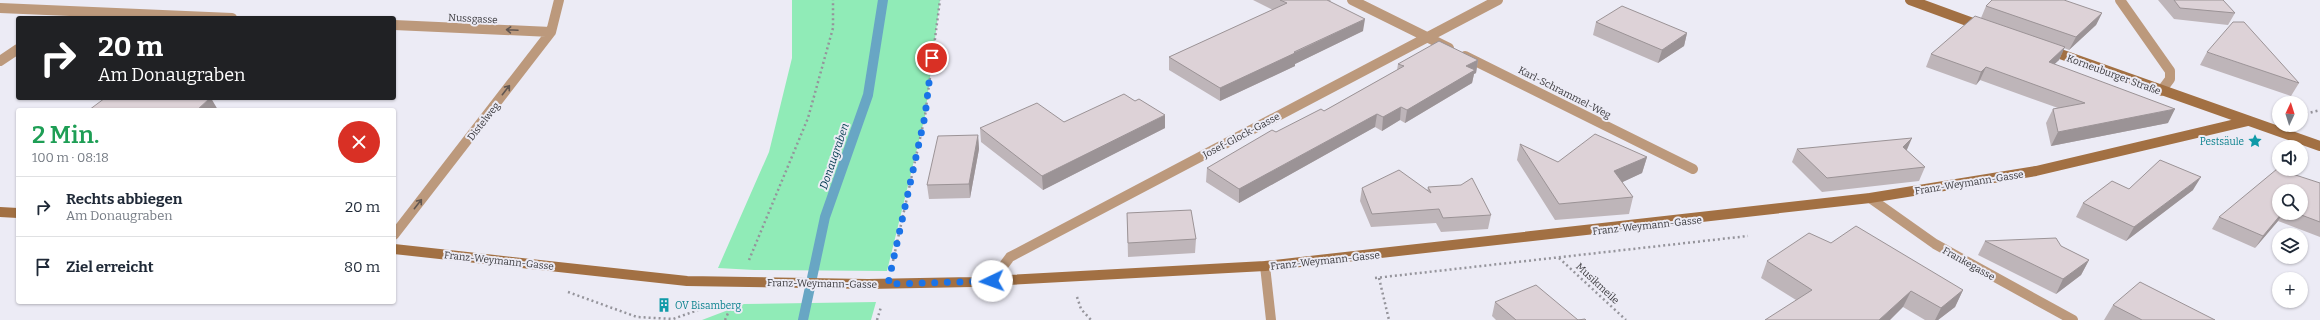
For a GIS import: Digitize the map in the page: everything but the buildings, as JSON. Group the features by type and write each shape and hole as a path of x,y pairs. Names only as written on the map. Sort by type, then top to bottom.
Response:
{"street":[{"name":"Distelweg","path":"396,232 551,32 559,0"},
{"name":"Karl-Schrammel-Weg","path":"1352,0 1557,100 1693,169"},
{"name":"Josef-Glock-Gasse","path":"992,281 1010,257 1498,0"},
{"path":"1910,0 1991,30"},
{"path":"2120,0 2170,71 2170,79 2161,91"},
{"path":"0,8 187,16"},
{"path":"68,16 76,11"},
{"name":"Nussgasse","path":"396,25 551,32"},
{"name":"Korneuburger Straße","path":"2042,48 2248,122 2320,146"},
{"path":"0,60 16,50"},
{"name":"Franz-Weymann-Gasse","path":"396,249 687,281 888,284 992,281 1265,266 1552,236 1870,198 2036,171 2248,122"},
{"name":"Frankegasse","path":"1870,198 1935,244 2073,320"},
{"path":"0,212 16,213"},
{"path":"1265,266 1271,320"}],"path":[{"path":"745,282 808,118 833,28 833,0"},
{"path":"888,284 925,116 940,0"},
{"path":"2308,113 2320,110"},
{"name":"Musikmeile","path":"1559,258 1626,320"},
{"path":"1379,278 1389,320"},
{"path":"1076,293 1081,309 1091,320"},
{"path":"725,320 734,297"},
{"path":"877,320 882,305"}],"green space":[{"path":"792,0 940,0 925,116 887,271 754,270 718,268 769,152 792,58"},
{"path":"876,302 871,320 702,320 744,304"}],"waterway":[{"name":"Donaugraben","path":"803,320 825,217 868,95 883,0"}],"place":[{"name":"Pestsäule","path":"2255,141"},
{"name":"OV Bisamberg","path":"664,305"}],"route":[{"path":"932,58 925,116 888,284 992,281"}]}
